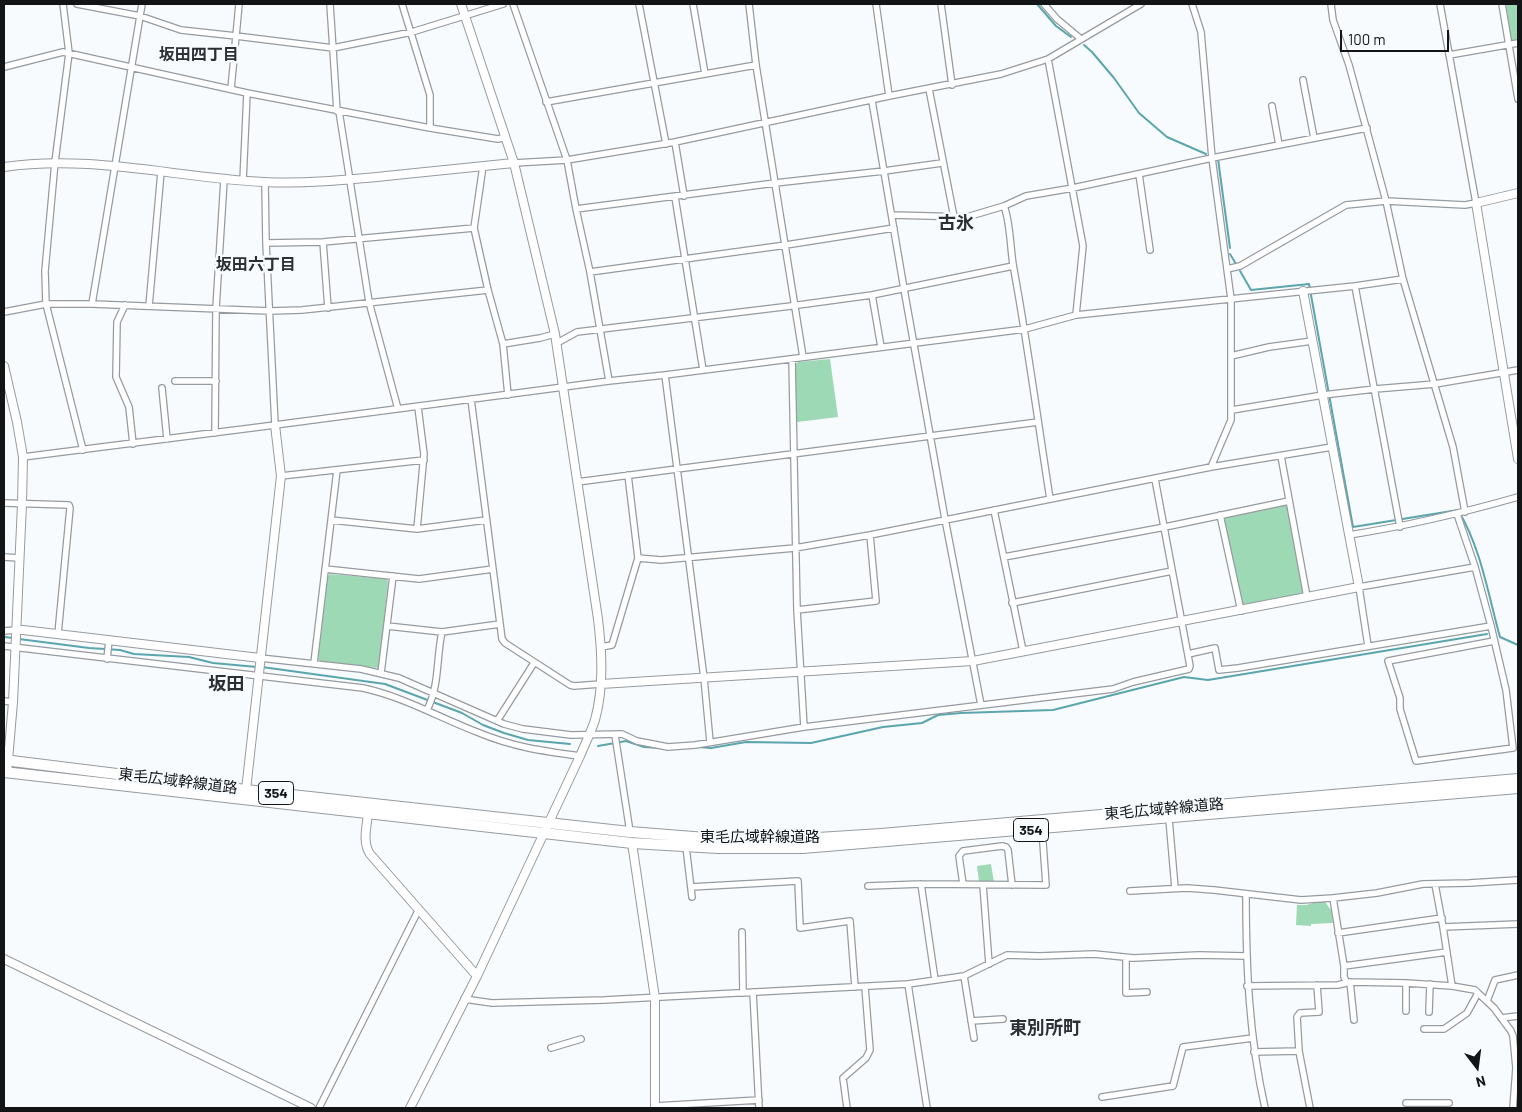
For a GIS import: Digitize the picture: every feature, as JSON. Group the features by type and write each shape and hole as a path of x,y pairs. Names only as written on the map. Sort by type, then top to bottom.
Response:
{"highway":[{"name":"東毛広域幹線道路","path":"6,761 246,790 548,823 686,847 718,848 802,848 1169,819 1518,788"},
{"name":"東毛広域幹線道路","path":"5,772 544,834 631,838 762,840 881,834 1518,779"}],"street":[{"path":"63,4 69,53 44,271 46,304 83,450"},
{"path":"77,4 140,16 181,30 333,48 412,32 503,4"},
{"path":"92,304 142,4"},
{"path":"231,88 239,4"},
{"path":"330,4 338,111 369,302 398,409"},
{"path":"402,4 430,95 430,128"},
{"path":"410,1108 477,976 580,756 595,719 602,684 601,647 557,343 514,163 461,4"},
{"path":"513,4 567,160 601,329 609,381"},
{"path":"639,4 666,144"},
{"path":"693,4 705,74"},
{"path":"749,4 756,65 803,358"},
{"path":"876,4 889,96"},
{"path":"941,4 952,84"},
{"path":"1044,4 1057,20 1081,39"},
{"path":"4,167 55,162 115,166 224,180 297,182 350,180 514,163 567,160 666,144 1001,74 1048,59 1141,4"},
{"path":"1192,4 1201,32 1212,158 1232,298 1231,420 1212,467"},
{"path":"1331,4 1333,20 1350,65 1367,128 1386,201 1403,279 1453,447 1465,512"},
{"path":"1440,4 1476,203 1518,459"},
{"path":"1502,4 1518,100"},
{"path":"1449,55 1518,43"},
{"path":"4,67 64,52 247,93 338,111 498,139 506,137"},
{"path":"1048,59 1083,246 1076,315"},
{"path":"546,102 756,65"},
{"path":"1303,80 1314,138"},
{"path":"929,89 954,217"},
{"path":"243,181 247,93"},
{"path":"872,101 945,519 981,705"},
{"path":"1272,106 1279,145"},
{"path":"892,214 967,217 1004,206 1026,196 1367,128"},
{"path":"675,142 684,196"},
{"path":"576,209 942,163"},
{"path":"483,166 474,228 503,344 508,394"},
{"path":"149,306 161,172"},
{"path":"1139,174 1150,250"},
{"path":"216,433 216,308 224,180"},
{"path":"246,790 281,476 275,426 265,182"},
{"path":"1227,269 1240,266 1346,205 1386,201 1465,205 1518,193"},
{"path":"675,197 703,370"},
{"path":"1004,206 1025,329 1050,499"},
{"path":"266,243 323,242 474,228"},
{"path":"590,272 894,228"},
{"path":"323,242 328,308"},
{"path":"557,343 577,332 872,295 1013,266"},
{"path":"23,458 508,394 1025,329 1076,315 1355,286 1403,279"},
{"path":"1355,286 1400,527"},
{"path":"4,312 46,304 302,310 488,290"},
{"path":"1303,291 1359,587 1368,646"},
{"path":"872,295 881,347"},
{"path":"125,305 117,322 116,377 128,407 134,444"},
{"path":"503,344 555,334"},
{"path":"1231,356 1269,347 1312,341"},
{"path":"792,359 797,610 804,727"},
{"path":"4,366 23,458 13,702 5,772"},
{"path":"1232,410 1323,395 1435,384 1518,370"},
{"path":"665,375 704,678 710,742"},
{"path":"175,381 216,381"},
{"path":"162,388 167,440"},
{"path":"471,399 502,639 534,663 574,686 973,661 1359,587 1475,567"},
{"path":"417,529 424,460 418,406"},
{"path":"577,482 1038,422"},
{"path":"638,558 661,560 795,548 870,535 1212,467 1332,447"},
{"path":"1281,456 1308,597"},
{"path":"281,476 424,460"},
{"path":"314,663 336,470"},
{"path":"601,647 612,645 638,558 628,475"},
{"path":"4,631 23,630 361,669 399,678 497,721 523,729 589,736 622,734 637,741 668,747 710,742 804,727 1113,688 1189,668 1155,479"},
{"path":"1349,535 1400,527 1518,498"},
{"path":"1004,557 1290,501"},
{"path":"4,503 66,505 70,508 58,634"},
{"path":"994,510 1022,652"},
{"path":"1457,514 1475,567 1491,626 1506,690 1513,748 1416,761 1400,709 1400,698 1388,660 1494,641"},
{"path":"1220,515 1241,611"},
{"path":"331,520 417,529 486,520"},
{"path":"797,610 876,601 870,535"},
{"path":"4,557 20,558"},
{"path":"325,569 419,579 493,570"},
{"path":"1012,603 1172,571"},
{"path":"381,673 392,576"},
{"path":"387,626 442,632 500,624"},
{"path":"1188,654 1215,648 1219,670 1491,626"},
{"path":"427,710 434,693 442,632"},
{"path":"107,659 110,640"},
{"path":"4,646 363,688 387,694 475,732 510,744 533,750 580,756"},
{"path":"497,721 534,663"},
{"path":"4,701 13,702"},
{"path":"615,735 655,998 655,1107 759,1100"},
{"path":"368,813 366,848 370,854 477,976"},
{"path":"1169,819 1175,888"},
{"path":"868,886 921,884 1046,885 1042,829"},
{"path":"963,884 960,853 963,850 1002,846 1008,850 1012,885"},
{"path":"686,847 692,897"},
{"path":"1130,891 1175,888 1214,890 1290,900 1378,893 1423,884 1518,880"},
{"path":"691,888 798,881 800,928 850,921 855,987"},
{"path":"921,884 935,980"},
{"path":"1435,884 1452,986"},
{"path":"983,885 989,964"},
{"path":"1246,894 1247,986 1254,1052 1266,1108"},
{"path":"1333,898 1344,966 1344,977 1349,982 1354,1020"},
{"path":"319,1108 419,909"},
{"path":"1338,933 1442,918"},
{"path":"1443,927 1518,924"},
{"path":"742,932 743,993"},
{"path":"1344,966 1447,952"},
{"path":"464,999 496,1003 655,998 908,984 964,976 1007,955 1094,954 1126,958 1199,955 1246,956"},
{"path":"1126,958 1126,993 1147,992"},
{"path":"4,959 311,1108"},
{"path":"1487,1000 1495,980 1518,975"},
{"path":"964,976 974,1038"},
{"path":"1247,986 1318,986 1338,985 1349,982 1430,984 1475,990 1487,1000 1514,1036 1517,1056 1516,1098 1512,1108"},
{"path":"1406,983 1406,1011"},
{"path":"908,984 927,1108"},
{"path":"1429,1012 1430,984"},
{"path":"1310,1108 1299,1051 1297,1017 1300,1013 1319,1012 1318,986"},
{"path":"847,1108 843,1078 862,1062 870,1050 865,987"},
{"path":"753,992 759,1108"},
{"path":"1424,1029 1444,1029 1467,1013 1478,993"},
{"path":"1501,1018 1518,1016"},
{"path":"971,1021 1003,1020"},
{"path":"1102,1097 1173,1086 1183,1046 1253,1038"},
{"path":"552,1048 581,1039"},
{"path":"1254,1052 1299,1051"},
{"path":"1406,1103 1449,1103"}],"green space":[{"path":"1506,4 1518,4 1518,39 1511,41"},
{"path":"830,359 838,417 797,422 794,366 798,362"},
{"path":"1287,504 1305,598 1243,608 1223,516"},
{"path":"330,574 387,579 379,667 320,661 318,659 328,576"},
{"path":"991,864 994,882 979,882 977,866"},
{"path":"1325,902 1331,910 1333,923 1311,924 1311,926 1296,925 1297,905"}],"waterway":[{"path":"1037,4 1056,26 1071,37"},
{"path":"1084,45 1114,78 1139,113 1167,137 1206,154"},
{"path":"1218,159 1230,248"},
{"path":"1230,254 1236,264"},
{"path":"1240,271 1251,290 1309,284 1353,527 1458,510 1473,540 1488,588 1500,637 1518,645"},
{"path":"699,747 711,748 746,742 811,743 883,727 922,723 938,715 1053,710 1184,677 1208,680 1487,634"},
{"path":"4,637 14,638"},
{"path":"19,639 120,650 134,654 189,657 213,663 257,667"},
{"path":"262,667 385,684 462,713 483,725 504,733 528,740 570,744"},
{"path":"598,746 626,741 644,747 660,748"}],"district":[{"name":"坂田四丁目","path":"199,55"},
{"name":"古氷","path":"956,223"},
{"name":"坂田六丁目","path":"256,265"},
{"name":"坂田","path":"226,684"},
{"name":"東別所町","path":"1045,1028"}]}
